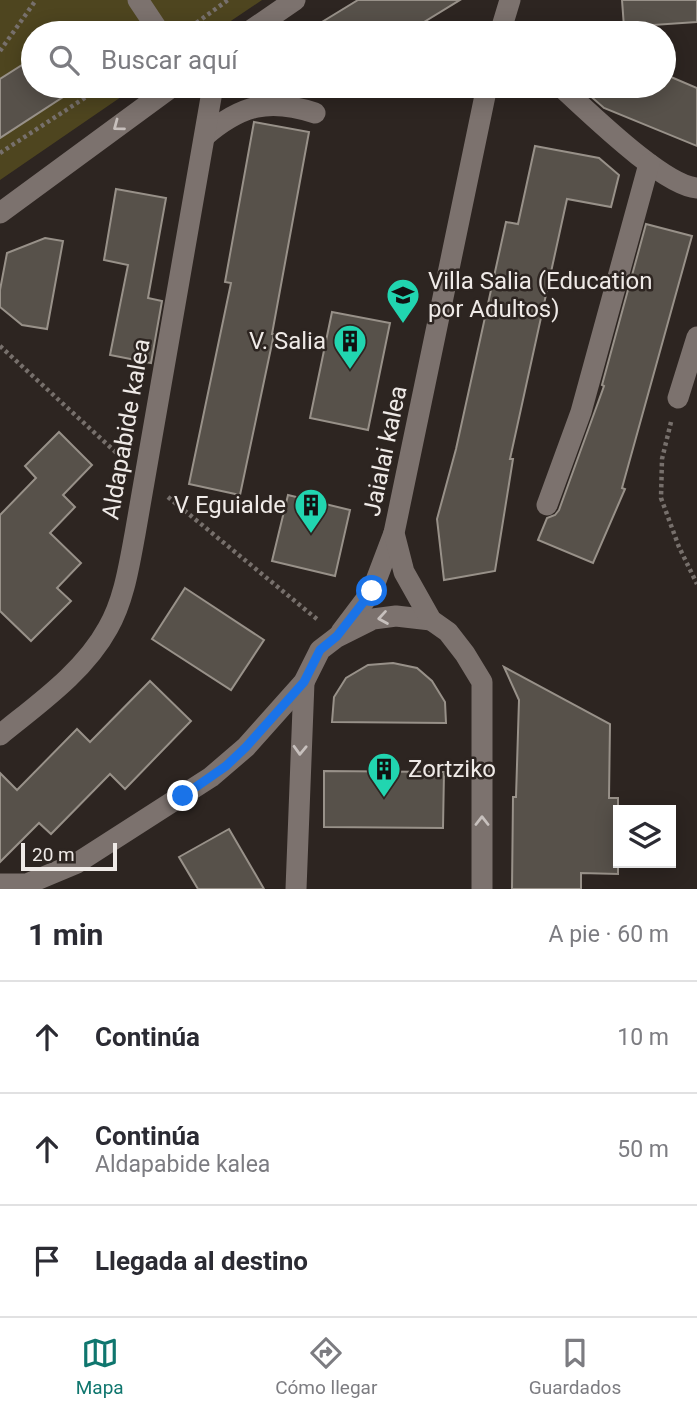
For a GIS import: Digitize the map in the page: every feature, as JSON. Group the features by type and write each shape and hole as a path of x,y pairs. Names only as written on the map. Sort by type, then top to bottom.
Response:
{"street":[{"path":"138,0 152,21"},
{"path":"264,21 295,0"},
{"path":"504,21 510,0"},
{"path":"0,213 157,98"},
{"name":"Aldapabide kalea","path":"0,735 84,661 108,629 119,604 135,534 211,98"},
{"name":"Jaialai kalea","path":"482,889 482,682 448,632 431,620 404,572 394,533 485,98"},
{"path":"574,98 649,164 688,187 697,188"},
{"path":"205,136 225,118 256,106 290,105 315,113"},
{"path":"547,505 581,412 649,164"},
{"path":"678,398 697,337"},
{"path":"0,884 27,884 77,863 226,766 304,682 320,650 337,636 372,591 394,533"},
{"path":"337,636 373,619 396,616 431,620"},
{"path":"296,889 304,682"}],"path":[{"path":"21,21 36,0"},
{"path":"198,21 228,0"},
{"path":"0,51 21,21"},
{"path":"0,153 85,98"},
{"path":"678,398 662,459 661,498 679,547 697,584"}],"shaded area":[{"path":"0,0 262,0 231,21 21,21 21,98 120,98 0,180"}],"building":[{"path":"358,0 460,0 426,21 324,21"},
{"path":"622,0 697,0 697,22 624,21"},
{"path":"21,66 21,98 62,98 0,138 0,79"},
{"path":"676,79 697,88 697,146 604,108 593,98 676,98"},
{"path":"254,122 309,132 274,334 240,495 189,484 231,283 225,282"},
{"path":"535,146 599,158 619,175 611,207 567,199 510,459 513,459 495,571 444,580 437,519 456,449 506,222 518,224"},
{"path":"116,189 166,198 148,298 162,301 151,363 110,355 128,265 104,260"},
{"path":"646,224 692,236 622,488 625,489 593,563 538,540 547,518 559,510 604,386 602,385"},
{"path":"45,238 63,241 47,329 22,325 0,307 0,290 7,253"},
{"name":"V. Salia","path":"332,312 390,323 368,430 310,418"},
{"path":"59,432 92,465 63,495 75,507 50,533 81,563 57,588 71,601 31,641 0,611 0,515 36,478 25,466"},
{"name":"V Eguialde","path":"288,495 350,510 335,576 272,561"},
{"path":"185,588 264,640 231,690 152,639"},
{"path":"393,663 417,668 432,681 445,702 446,723 332,722 334,697 346,678 368,665"},
{"path":"504,667 610,724 609,798 618,798 618,805 613,805 613,868 618,868 618,874 581,873 581,889 512,889 513,797 516,797 519,700"},
{"path":"150,681 191,721 125,789 110,774 51,834 39,823 0,862 0,773 17,790 77,729 90,742"},
{"name":"Zortziko","path":"324,771 444,772 443,828 324,827"},
{"path":"229,829 264,889 198,889 179,857"}],"place":[{"name":"Villa Salia (Education por Adultos)","path":"403,325"},
{"name":"V. Salia","path":"350,371"},
{"name":"V Eguialde","path":"311,535"},
{"name":"Zortziko","path":"384,799"}],"route":[{"path":"183,796 226,766 246,747 304,682 320,650 337,636 372,591"}]}
